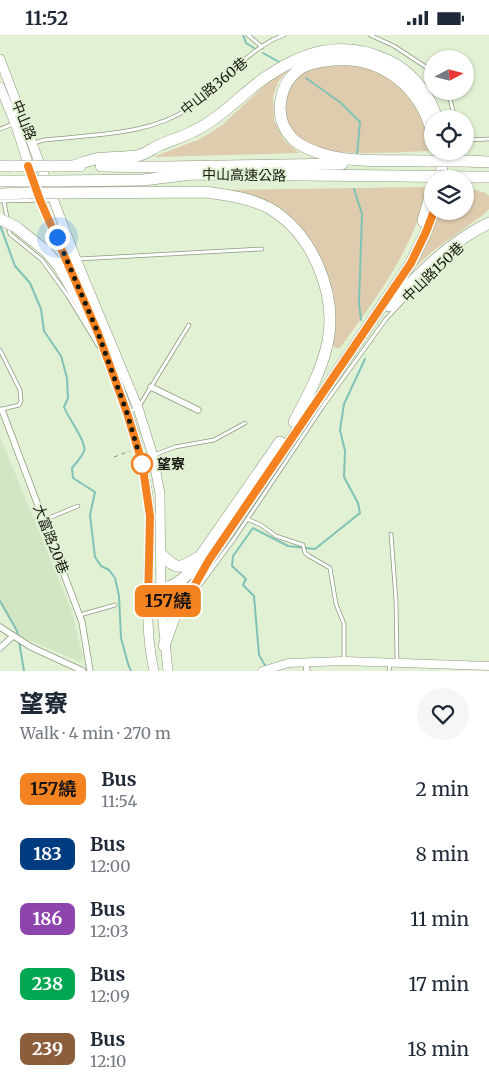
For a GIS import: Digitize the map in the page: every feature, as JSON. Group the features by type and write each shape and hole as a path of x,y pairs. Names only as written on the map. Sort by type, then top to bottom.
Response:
{"highway":[{"path":"73,166 95,159 139,156 177,139 209,123 259,83 291,61 309,54 333,49 364,51 393,63 415,82 429,98 434,110"},
{"path":"425,110 403,82 393,74 374,64 344,59 311,64 292,75 281,96 280,107 287,129 292,137 312,150 330,156 360,159 429,161"},
{"name":"中山高速公路","path":"0,166 194,166 429,161 489,162"},
{"name":"中山高速公路","path":"0,181 142,180 192,174 489,177"},
{"path":"1,199 27,193 57,196 206,192 249,200 269,209 297,232 308,247 321,273 329,304 329,339 324,358 316,379 294,422"},
{"path":"164,646 174,618 188,601 206,559 294,422 393,280 424,215"},
{"path":"0,219 16,227 46,251 58,265 98,333"},
{"path":"148,589 160,589 176,585 206,559 411,263 431,220"},
{"path":"367,329 432,263 464,238 489,223"},
{"path":"162,555 169,563 177,567 206,559"},
{"path":"148,603 188,601"}],"main road":[{"name":"中山路","path":"0,59 19,121 21,147 40,200 98,333 127,413 144,470 150,516 148,631 154,671"},
{"name":"中山路","path":"0,87 33,144 57,196 76,259 138,408 153,456 160,494 162,555 160,589 164,646 168,671"}],"street":[{"path":"151,387 198,411"},
{"name":"大富路20巷","path":"2,410 82,622 90,671"},
{"path":"0,627 12,637 70,668 83,671"},
{"path":"0,648 12,637"},
{"path":"266,670 288,663 344,661 392,665 489,665"},
{"path":"306,662 307,671"}],"lane":[{"path":"248,35 262,47"},
{"name":"中山路360巷","path":"21,147 44,140 120,132 175,117 202,98 262,47 284,35"},
{"path":"370,35 394,46 424,66"},
{"path":"0,129 19,121"},
{"path":"474,139 489,139"},
{"path":"57,196 40,200 1,199 10,234 42,260 68,296 110,367"},
{"name":"中山路150巷","path":"452,252 464,241 489,227"},
{"path":"76,259 262,249"},
{"name":"中山路150巷","path":"206,559 247,519 323,406 386,319 440,263"},
{"path":"127,413 138,408 189,325"},
{"path":"0,351 20,390 22,401 18,405 2,410"},
{"path":"153,456 175,447 214,441 245,423"},
{"path":"44,520 78,506"},
{"path":"247,519 261,525 276,536 303,545 305,553 330,568 336,604 344,624 344,661"},
{"path":"391,534 396,599 392,665"},
{"path":"79,615 115,605"},
{"path":"164,646 179,621"},
{"path":"462,671 466,664"}],"path":[{"path":"114,457 138,448"}],"shaded area":[{"path":"295,63 278,82 273,97 274,120 283,139 299,153 153,157 200,139 221,126 278,73"},
{"path":"356,63 391,78 416,103 424,124 424,151 335,152 311,146 303,141 295,133 285,114 285,101 289,88 297,76 307,68 331,64"},
{"path":"424,187 424,198 404,252 380,291 340,348 336,348 333,346 334,302 297,227 223,190"},
{"path":"474,190 486,193 489,196 489,209 483,215 433,251 410,272 434,220 474,220"},
{"path":"0,437 71,609 83,657 80,662 19,636 0,601"}],"waterway":[{"path":"243,35 246,43 254,48"},
{"path":"263,53 281,63"},
{"path":"306,78 341,103 360,122 357,155"},
{"path":"354,189 362,214 359,303 361,320"},
{"path":"0,225 15,266 30,283 41,309 44,331 61,356 67,378 68,398 64,407 84,447 82,455 72,468 73,478 95,492 90,515 95,557 101,566 109,570 115,578 119,596 121,638 131,671"},
{"path":"266,667 259,655 254,596 243,585 246,579 232,566 233,556 253,528 288,546 315,549 360,513 358,503 344,477 345,451 340,430 344,404 365,359"},
{"path":"0,601 17,631 18,637"},
{"path":"19,641 24,671"}],"bus line":[{"name":"157繞","path":"28,166 40,200 98,333 127,413 142,462 150,516 148,603 188,597 209,560 411,263 431,220"}],"place":[{"name":"望寮","path":"142,464"}],"route":[{"path":"57,237 98,333 127,413 142,464"}]}
